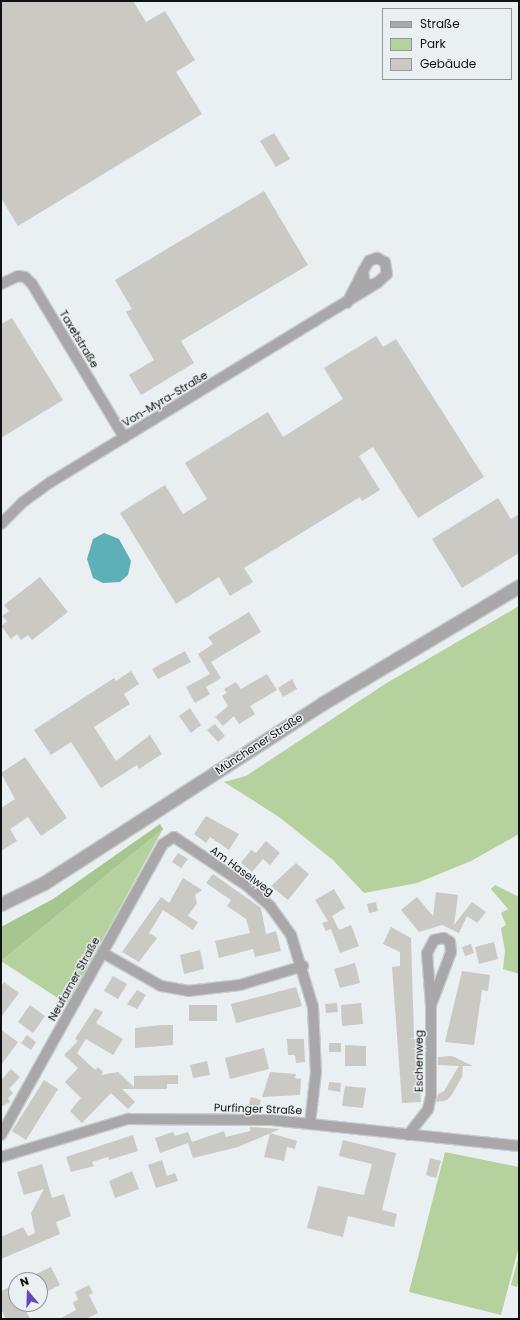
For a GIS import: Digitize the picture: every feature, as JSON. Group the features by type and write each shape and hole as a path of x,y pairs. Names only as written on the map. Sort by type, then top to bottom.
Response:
{"street":[{"name":"Von-Myra-Straße","path":"1,524 22,502 124,437 347,302 377,283 387,274 385,262 373,259 363,271 347,302"},
{"path":"363,271 365,286 377,283"},
{"name":"Taxetstraße","path":"1,284 18,276 25,277 32,284 124,437"},
{"name":"Münchener Straße","path":"1,904 38,887 323,703 519,586"},
{"name":"Neufarner Straße","path":"1,1135 163,844 170,838"},
{"name":"Am Haselweg","path":"170,838 178,839 229,873 270,906 291,935 303,966 313,1007 316,1072 310,1123"},
{"name":"Eschenweg","path":"408,1135 428,1109 431,1096 431,1005 427,953 434,940 444,938 450,942 451,952 431,1005"},
{"path":"103,953 161,986 188,991 240,985 303,966"},
{"name":"Purfinger Straße","path":"1,1156 128,1119 310,1123 408,1135 519,1146"}],"green space":[{"path":"519,606 519,834 471,861 417,883 364,893 333,860 279,817 224,782 246,776 385,684"},
{"path":"160,824 163,829 1,961 1,927 53,899"},
{"path":"163,829 67,1004 1,961"},
{"path":"495,885 519,897 519,974 503,969 505,951 501,928 506,925 501,913 508,909 491,889"},
{"path":"445,1152 519,1167 519,1246 501,1315 409,1292"},
{"path":"519,1255 519,1280 517,1287 511,1285"}],"water":[{"path":"104,533 119,539 131,561 128,575 120,582 103,583 93,578 87,559 93,539"}],"building":[{"path":"1,1 133,1 146,22 165,11 195,60 176,72 202,114 18,226 1,198"},
{"path":"274,133 290,159 276,167 260,141"},
{"path":"264,191 308,265 181,341 194,363 141,395 129,375 154,360 126,312 132,309 115,280"},
{"path":"12,318 63,400 1,438 1,324"},
{"path":"376,336 383,347 396,339 484,477 418,518 373,447 359,456 380,490 362,501 360,497 244,568 253,582 230,596 219,577 176,604 120,513 165,485 183,514 207,499 185,463 268,412 283,437 343,399 324,368"},
{"path":"498,498 511,519 519,514 519,553 462,588 432,539"},
{"path":"40,577 68,612 32,640 28,635 21,640 17,634 11,639 1,626 7,621 2,616 9,611 4,605"},
{"path":"249,612 261,632 211,662 221,678 206,687 210,694 195,703 186,687 210,674 198,654 213,644 208,637"},
{"path":"185,651 191,662 158,679 152,669"},
{"path":"131,671 139,684 124,694 130,704 94,727 116,761 150,735 162,754 139,769 137,765 101,788 71,742 51,755 34,730 114,678 116,681"},
{"path":"267,674 277,690 250,706 255,714 239,724 234,716 223,726 215,717 228,706 222,696 227,693 224,689 236,682 241,689"},
{"path":"292,679 297,689 283,697 278,688"},
{"path":"190,708 201,725 191,733 179,716"},
{"path":"215,724 225,736 218,742 207,730"},
{"path":"25,757 67,818 41,836 28,817 10,829 17,841 1,851 1,808 15,799 1,773"},
{"path":"206,816 239,834 229,850 210,837 206,843 194,834"},
{"path":"266,841 280,853 270,865 263,859 252,872 241,863 251,850 256,853"},
{"path":"178,853 188,859 181,868 172,862"},
{"path":"296,863 309,874 288,900 271,886"},
{"path":"213,874 261,908 266,934 276,931 281,951 255,957 253,949 219,958 215,941 250,933 246,919 227,906 231,900 206,883"},
{"path":"183,878 202,890 195,895 197,903 188,916 198,922 193,930 163,910 149,933 157,938 139,962 122,952 161,897 169,903"},
{"path":"334,889 345,908 332,916 339,930 351,925 359,946 340,953 331,929 326,931 322,923 328,921 315,900"},
{"path":"436,892 458,895 454,925 472,902 486,912 477,923 467,916 459,933 442,925 419,932 401,910 417,897 433,916"},
{"path":"376,902 378,911 369,913 367,904"},
{"path":"391,927 411,938 414,1038 410,1038 417,1040 421,1102 402,1103 392,967 400,966 400,952 383,944"},
{"path":"494,942 498,959 479,964 475,947"},
{"path":"471,944 474,953 465,956 462,947"},
{"path":"200,950 204,969 184,974 180,955"},
{"path":"355,963 360,983 340,988 334,969"},
{"path":"462,971 490,975 488,991 482,990 474,1045 445,1042"},
{"path":"113,976 127,984 118,999 104,991"},
{"path":"4,982 19,993 1,1017 1,986"},
{"path":"296,987 302,1006 236,1023 231,1004"},
{"path":"137,990 146,995 137,1009 127,1004"},
{"path":"337,1003 338,1012 326,1013 325,1004"},
{"path":"361,1003 363,1024 342,1026 341,1005"},
{"path":"30,1005 45,1016 33,1033 18,1022"},
{"path":"189,1005 217,1005 217,1021 189,1021"},
{"path":"95,1008 103,1012 96,1023 123,1039 113,1055 86,1039 77,1053 95,1070 98,1067 103,1072 101,1075 118,1072 134,1087 134,1076 178,1075 178,1084 167,1084 167,1089 122,1089 135,1102 128,1109 111,1093 82,1123 70,1111 81,1098 65,1082 78,1068 64,1055 78,1041 75,1039"},
{"path":"173,1025 173,1045 135,1048 135,1028"},
{"path":"1,1030 18,1042 1,1065"},
{"path":"27,1035 36,1042 31,1050 21,1043"},
{"path":"287,1039 304,1039 305,1062 296,1063 295,1055 288,1055"},
{"path":"329,1043 341,1043 341,1052 329,1052"},
{"path":"345,1045 366,1046 366,1066 345,1066"},
{"path":"264,1048 269,1069 230,1079 225,1058"},
{"path":"452,1056 473,1066 463,1066 462,1077 451,1096 447,1100 436,1102 438,1094 444,1091 459,1066 438,1065 438,1057"},
{"path":"207,1061 210,1075 193,1078 190,1065"},
{"path":"11,1069 20,1077 9,1089 13,1093 8,1098 10,1102 1,1107 1,1080"},
{"path":"270,1072 296,1074 295,1078 301,1079 300,1095 262,1097"},
{"path":"44,1080 58,1089 26,1140 12,1131"},
{"path":"329,1082 341,1083 340,1092 328,1090"},
{"path":"345,1086 366,1088 363,1108 342,1106"},
{"path":"251,1097 261,1100 258,1110 248,1107"},
{"path":"250,1127 280,1129 238,1147 193,1158 188,1143 160,1153 155,1138 173,1132 175,1136 188,1132 192,1142 224,1131 226,1137 250,1131"},
{"path":"270,1133 297,1141 295,1149 287,1147 284,1161 264,1157"},
{"path":"133,1135 138,1151 109,1160 108,1157 92,1162 94,1166 71,1172 66,1157"},
{"path":"343,1140 396,1153 382,1210 397,1214 394,1227 348,1216 343,1237 307,1228 318,1186 364,1195 372,1164 339,1156"},
{"path":"430,1158 441,1161 436,1178 426,1175"},
{"path":"162,1160 167,1176 175,1173 178,1181 156,1188 148,1165"},
{"path":"42,1164 52,1198 64,1194 71,1216 56,1222 60,1234 1,1259 1,1237 23,1227 28,1236 35,1233 31,1213 44,1189 24,1195 17,1172"},
{"path":"132,1171 139,1189 115,1198 109,1181"},
{"path":"51,1267 60,1285 48,1291 48,1272 40,1272"},
{"path":"89,1285 93,1293 89,1295 98,1313 86,1319 59,1319 76,1310 73,1302 78,1300 75,1292"},
{"path":"8,1288 8,1312 27,1312 30,1319 6,1319 1,1309 1,1291"}]}
